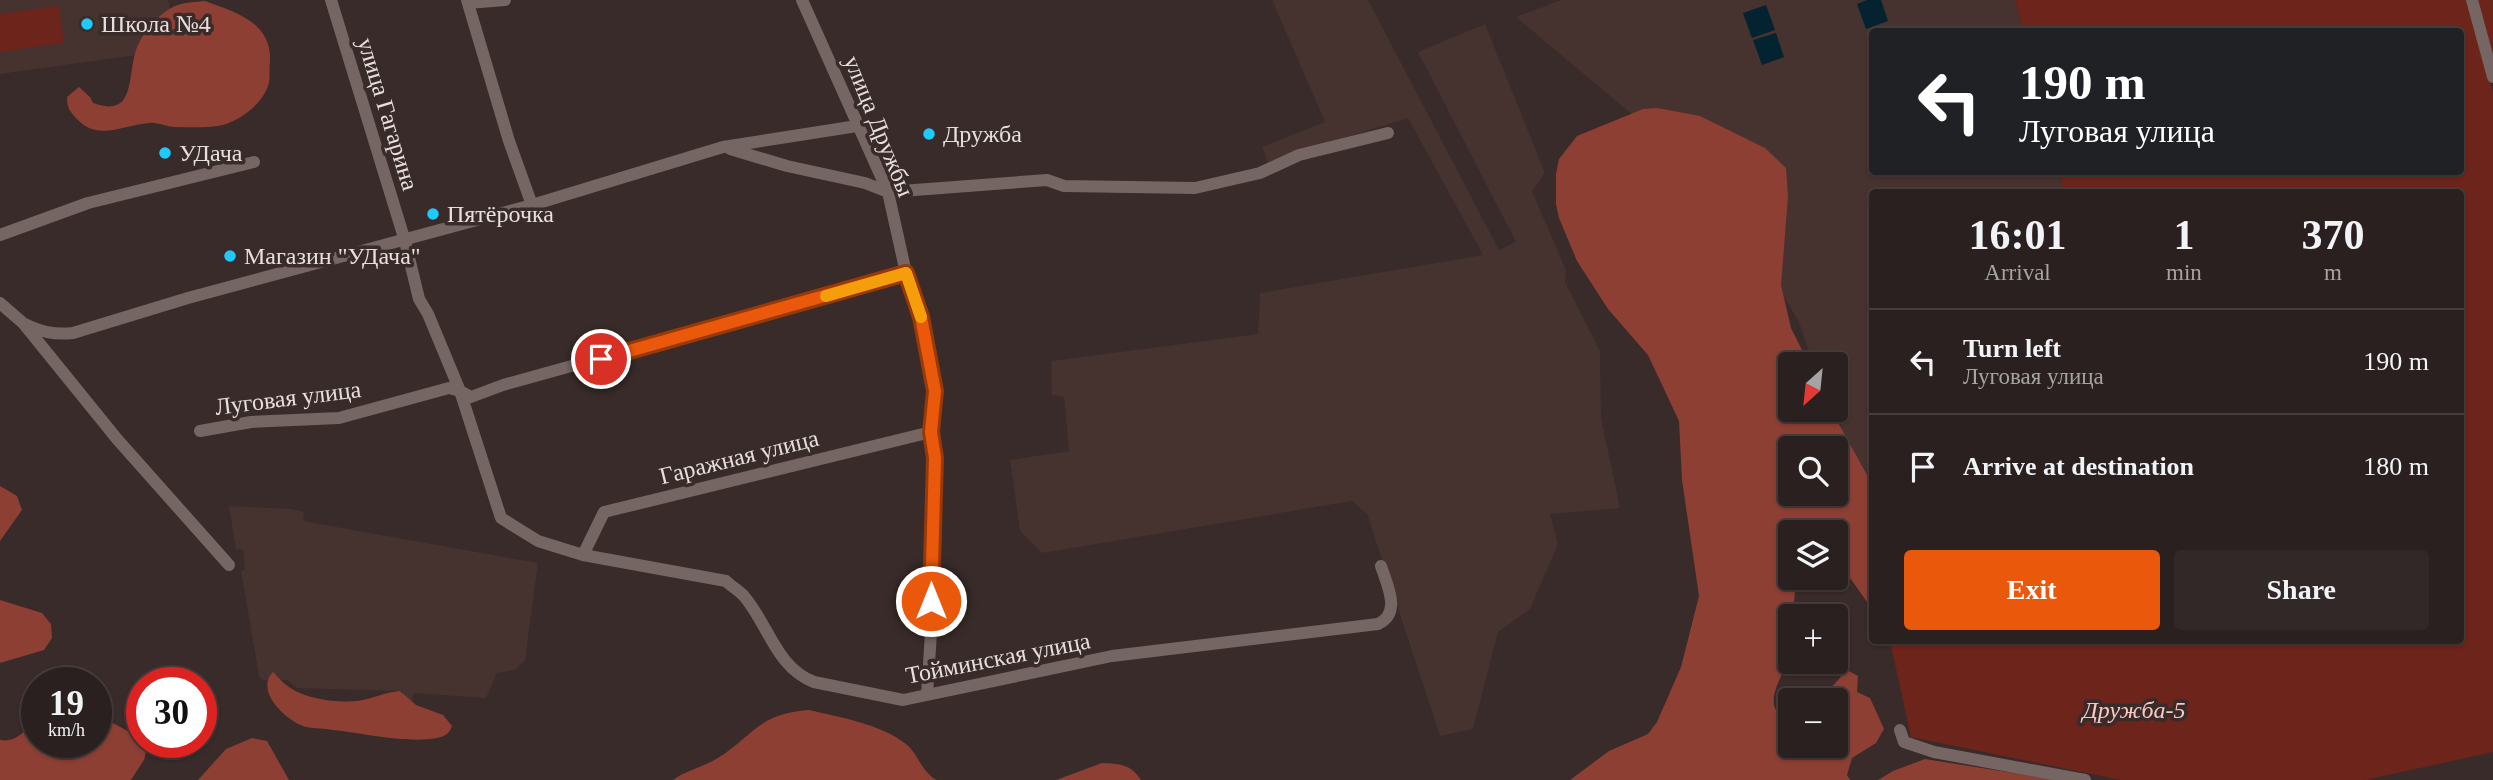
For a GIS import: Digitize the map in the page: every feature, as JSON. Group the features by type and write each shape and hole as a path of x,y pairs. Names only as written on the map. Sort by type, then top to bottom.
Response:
{"street":[{"name":"улица Гагарина","path":"331,0 405,241 419,299 460,390"},
{"path":"505,0 467,1 509,141 532,205"},
{"name":"улица Дружбы","path":"802,0 888,192 906,273 930,355 935,391 931,432 935,458 930,586 932,617 927,695"},
{"path":"2472,0 2493,77"},
{"path":"23,323 56,335 73,333 188,298 532,205 723,147 857,126"},
{"path":"723,147 787,166 865,183 888,192 1047,180 1064,186 1195,188 1260,173 1299,155 1388,133"},
{"path":"0,235 88,203 254,162"},
{"name":"Луговая улица","path":"201,430 251,422 339,418 449,388 460,390 471,397 503,385 906,273"},
{"path":"0,303 23,323 117,439 229,565"},
{"name":"Тойминская улица","path":"460,390 501,518 538,541 583,555 726,581 743,596 789,667 800,677 903,700 1112,656 1378,624 1388,618 1392,609 1381,566"},
{"name":"Гаражная улица","path":"583,555 604,512 931,432"},
{"path":"1899,730 1905,742 1934,752 2085,780"}],"shaded area":[{"name":"Школа №4","path":"0,0 168,0 180,49 0,74"},
{"path":"1272,0 1368,0 1499,250 1516,242 1418,52 1485,24 1545,173 1532,191 1566,270 1565,282 1600,351 1601,418 1620,508 1550,514 1558,544 1530,609 1498,632 1473,729 1440,736 1367,514 1352,501 1042,553 1020,531 1010,460 1069,451 1064,397 1052,395 1051,361 1258,334 1260,293 1483,255 1408,118 1268,162 1262,147 1325,122"},
{"path":"1561,0 2015,0 2022,28 1869,28 1869,175 2060,175 2063,189 1869,189 1869,514 1848,461 1848,436 1838,436 1833,422 1848,422 1848,352 1809,352 1799,322 1722,190 1516,17"},
{"path":"205,1 249,20 265,37 269,48 269,82 262,97 250,111 234,121 218,126 175,127 149,123 103,131 86,126 73,115 68,107 67,97 79,87 93,103 108,106 118,104 125,98 135,54 150,26 172,7"},
{"path":"1657,108 1700,116 1765,148 1786,168 1788,197 1781,285 1791,328 1803,352 1778,352 1778,422 1838,422 1845,436 1778,436 1778,506 1848,506 1848,441 1869,479 1869,605 1848,575 1848,520 1778,520 1778,590 1795,590 1794,604 1778,604 1778,674 1782,674 1774,700 1778,712 1778,758 1848,758 1848,688 1831,688 1843,674 1848,674 1848,671 1858,676 1857,692 1870,698 1884,729 1876,743 1852,758 1847,775 1850,780 1570,780 1609,751 1648,734 1657,722 1681,667 1699,596 1682,480 1679,421 1648,355 1608,309 1577,261 1556,204 1559,159 1577,136 1643,109"},
{"path":"0,486 17,496 22,510 0,541"},
{"path":"229,506 291,509 304,512 303,521 538,563 525,660 515,670 497,673 486,698 413,693 412,706 403,705 403,691 297,688 287,680 263,680 259,676 241,571 245,569 243,549 236,550"},
{"path":"0,600 42,613 51,624 52,638 44,650 0,663"},
{"path":"273,672 296,691 322,699 357,701 400,691 416,705 443,715 452,726 443,736 417,740 306,727 290,719 275,705 267,688"},
{"path":"809,710 859,722 896,737 910,748 928,773 937,780 673,780 718,758 758,726 778,716"},
{"path":"112,723 126,730 126,758 144,758 131,780 0,780 0,740 17,737 21,734 21,758 112,758"},
{"path":"252,738 267,741 289,780 198,780 226,749"},
{"path":"1925,759 2057,780 1878,780"},
{"path":"1102,763 1125,766 1141,780 1056,780"}],"green space":[{"name":"Дружба-5","path":"2015,0 2466,0 2493,92 2493,752 2365,780 2121,780 1911,737 1891,644 2464,644 2464,189 2063,189 2060,175 2464,175 2464,28 2022,28"},
{"path":"2477,0 2493,0 2493,56"},
{"path":"59,6 64,43 0,52 0,14"}],"water":[{"path":"1867,0 1881,0 1888,21 1866,29 1857,4"},
{"path":"1766,5 1775,30 1752,38 1743,13"},
{"path":"1776,33 1784,57 1762,65 1753,40"}],"slow traffic":[{"path":"826,296 906,273 921,317"}],"place":[{"name":"Школа №4","path":"87,24"},
{"name":"Дружба","path":"929,134"},
{"name":"УДача","path":"165,153"},
{"name":"Пятёрочка","path":"433,214"},
{"name":"Магазин \"УДача\"","path":"230,256"}],"route":[{"path":"601,359 906,273 921,317 935,391 931,432 935,458 931,601"}]}
